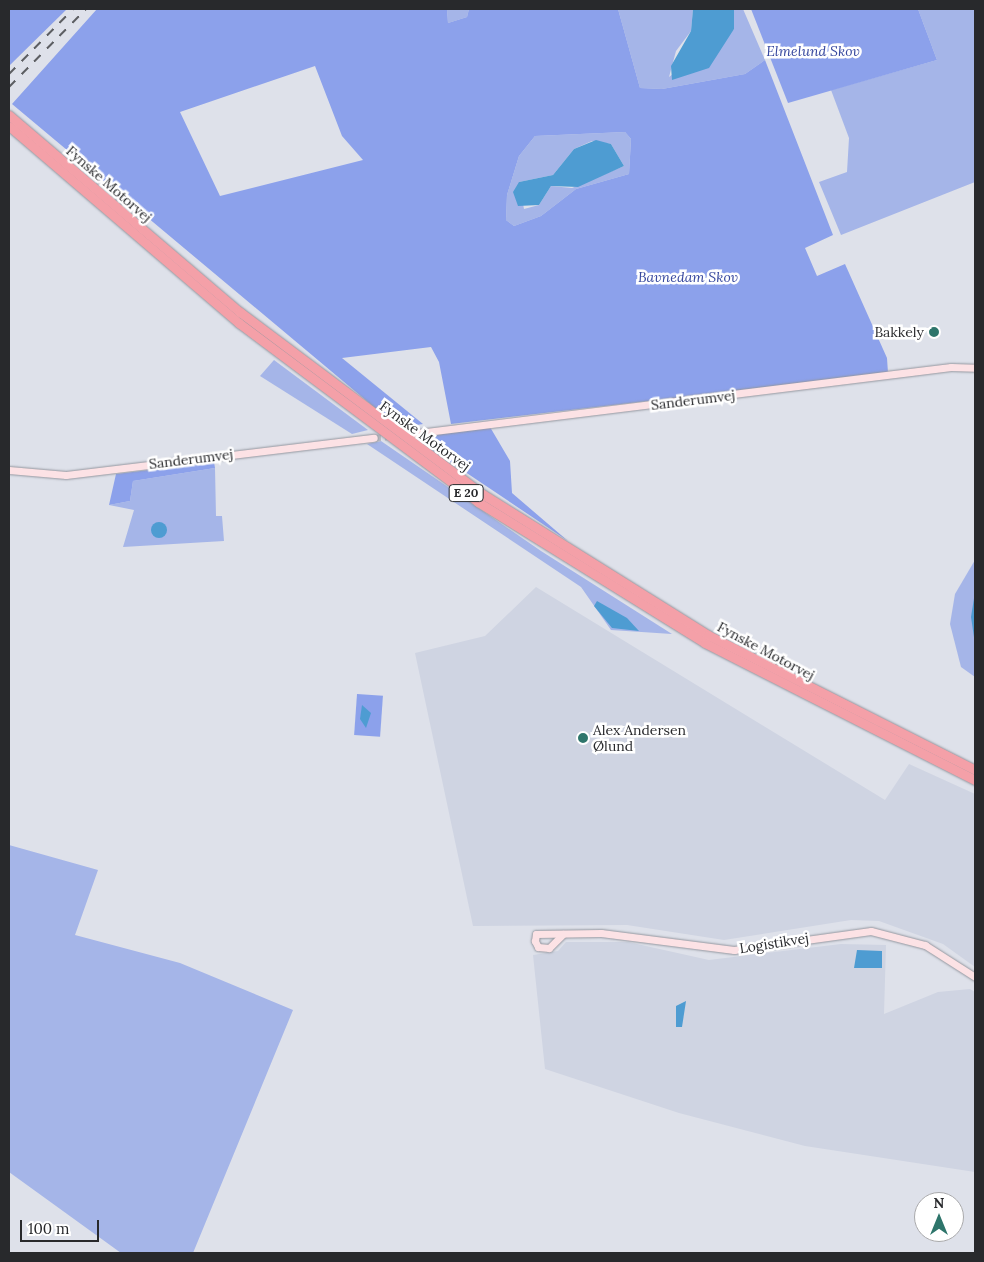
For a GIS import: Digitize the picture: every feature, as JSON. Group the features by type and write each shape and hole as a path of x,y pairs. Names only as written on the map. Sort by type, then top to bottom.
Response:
{"highway":[{"name":"Fynske Motorvej","path":"9,115 240,312 484,495 708,635 975,770"},
{"name":"Fynske Motorvej","path":"9,126 239,323 478,502 713,648 975,780"}],"street":[{"name":"Sanderumvej","path":"410,434 951,367 975,368"},
{"name":"Sanderumvej","path":"9,470 66,475 374,438"},
{"name":"Logistikvej","path":"562,934 631,935 728,950 871,931 916,941 975,977"}],"shaded area":[{"path":"447,9 469,9 467,17 448,23"},
{"path":"618,9 693,9 691,31 676,51 669,77 734,29 734,9 743,9 765,60 745,74 662,89 640,88"},
{"path":"693,9 734,9 734,29 709,68 672,80 671,66 691,31"},
{"path":"918,9 975,9 975,182 841,235 819,182 847,172 849,138 831,90 937,60"},
{"path":"625,132 631,139 629,174 576,189 541,216 514,226 506,220 507,195 519,156 535,136","holes":["592,141 611,144 624,166 572,188 551,186 539,205 524,209 519,182 553,175 574,149"]},
{"path":"596,140 611,144 624,166 578,187 551,186 539,205 518,206 513,192 519,182 553,175 574,149"},
{"path":"274,360 368,430 352,434 260,376"},
{"path":"381,441 541,551 672,634 611,630 581,587 367,444"},
{"path":"215,468 216,516 222,516 224,541 123,547 134,510 109,505 130,501 133,481"},
{"path":"156,522 162,522 167,527 165,536 156,538 151,533 151,527"},
{"path":"975,560 975,677 961,667 950,624 955,594"},
{"path":"536,587 885,800 909,764 975,794 975,967 943,944 879,921 851,920 724,940 627,925 473,926 415,653 485,636"},
{"path":"975,592 975,644 971,617"},
{"path":"597,601 627,618 639,631 612,628 594,606"},
{"path":"362,705 371,713 366,728 360,719"},
{"path":"9,845 98,870 75,935 180,963 293,1010 193,1253 121,1253 9,1172"},
{"path":"566,942 628,942 709,960 841,944 886,945 884,1014 938,992 970,989 975,992 975,1172 805,1146 679,1113 545,1069 533,955 558,951"},
{"path":"857,950 882,951 882,968 854,968"},
{"path":"686,1001 682,1027 676,1027 676,1006"}],"green space":[{"path":"9,9 67,9 9,66"},
{"name":"Bavnedam Skov","path":"97,9 447,9 448,23 467,17 469,9 618,9 640,88 662,89 745,74 765,60 833,235 805,248 817,276 845,264 887,358 888,373 451,424 439,362 431,347 342,358 423,424 399,428 12,104","holes":["315,66 342,136 363,160 220,196 180,112","625,132 631,139 629,174 576,189 541,216 514,226 506,220 507,195 519,156 535,136"]},
{"name":"Elmelund Skov","path":"751,9 918,9 937,60 788,103"},
{"path":"490,427 510,461 512,493 568,541 413,437"},
{"path":"214,462 215,468 133,481 130,501 109,505 116,474"},
{"path":"357,694 383,696 380,737 354,735"}],"tunnel":[{"path":"374,438 406,434"}],"railway":[{"path":"9,74 73,9"},
{"path":"9,87 86,9"}],"place":[{"name":"Bakkely","path":"934,332"},
{"name":"Alex Andersen Ølund","path":"583,738"}]}
